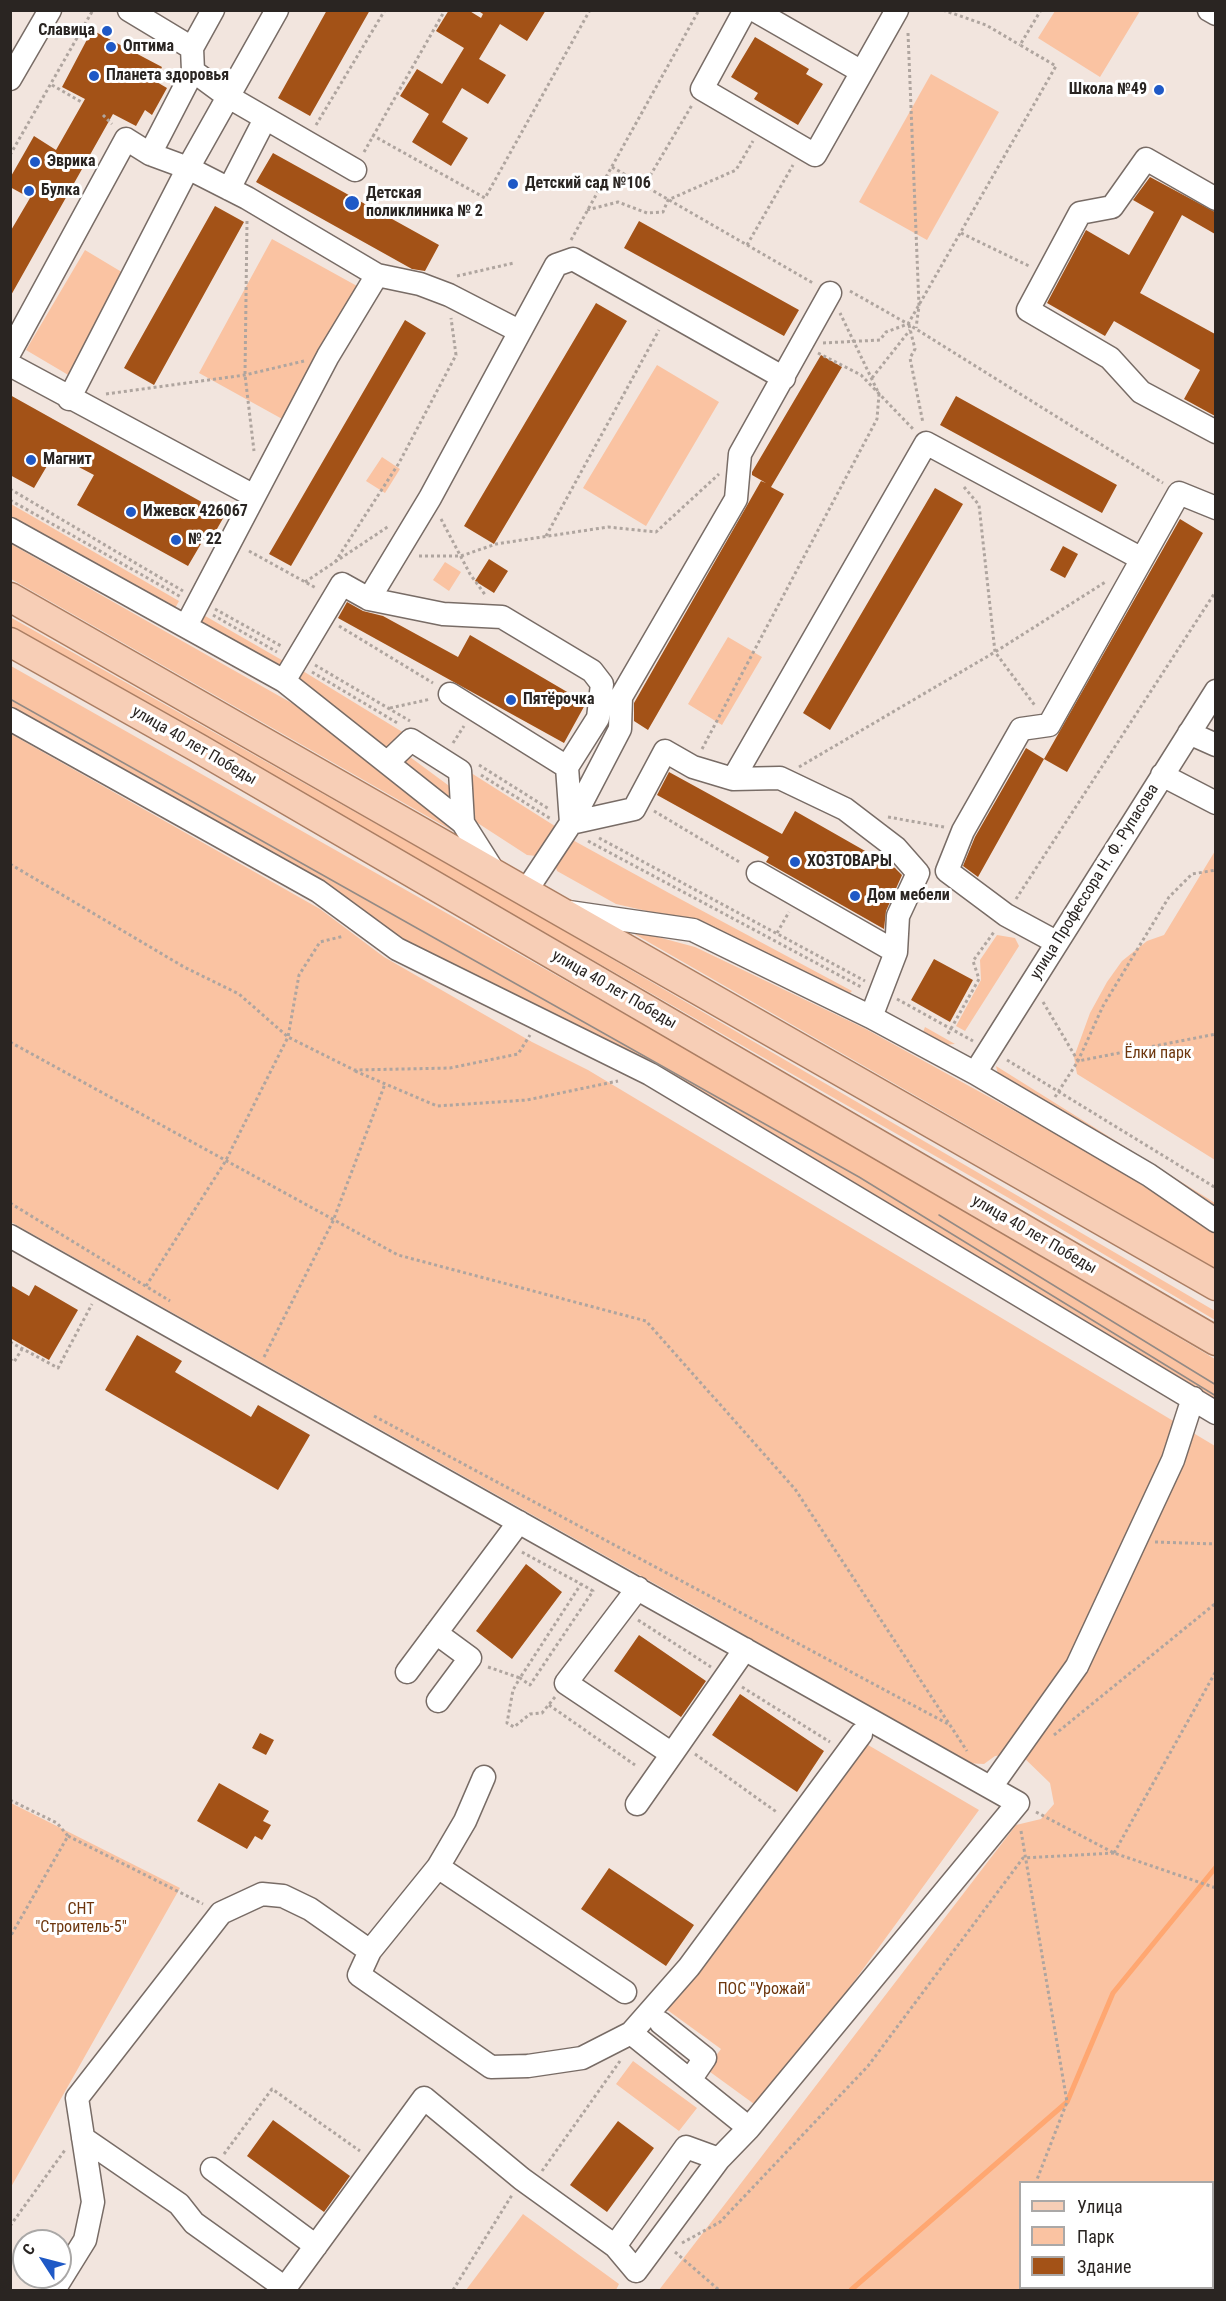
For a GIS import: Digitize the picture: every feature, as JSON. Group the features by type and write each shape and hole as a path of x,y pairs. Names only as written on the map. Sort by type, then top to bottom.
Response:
{"main road":[{"path":"10,597 1215,1286"},
{"name":"улица 40 лет Победы","path":"10,642 198,748 1215,1341"}],"street":[{"path":"10,80 50,10"},
{"path":"129,10 192,48"},
{"path":"150,154 194,71 192,48 213,10"},
{"path":"69,399 226,96 277,10"},
{"path":"745,10 702,89 815,155 862,72 902,16"},
{"path":"754,10 862,72"},
{"path":"1209,10 1215,14"},
{"path":"194,71 226,96 355,170"},
{"path":"238,194 266,119"},
{"path":"10,352 126,139 150,154 188,168 238,194 376,275 420,284 449,295 519,331"},
{"path":"1215,199 1146,159 1112,207 1080,213 1028,310 1110,358 1141,392 1215,432"},
{"path":"369,599 430,498 556,264 573,259 784,378"},
{"path":"194,611 328,356 376,275"},
{"path":"526,891 569,826 620,729 621,697 736,498 740,454 830,293"},
{"path":"10,365 69,399 254,496"},
{"path":"733,778 926,443 1142,558"},
{"path":"1056,942 1006,915 947,871 963,831 1021,729 1050,725 1179,493 1215,508"},
{"path":"10,528 194,611 293,666 388,762 463,824 494,872"},
{"path":"293,666 342,584 369,599 443,614 502,617 592,671 602,684 598,718 567,767 569,826"},
{"path":"444,690 567,767"},
{"name":"улица Профессора Н. Ф. Рупасова","path":"983,1059 1215,691"},
{"path":"10,718 318,891 397,949 650,1074 1215,1413"},
{"path":"1189,733 1215,744"},
{"path":"388,762 411,740 460,771 463,824"},
{"path":"569,826 634,808 665,751 693,767 733,778 780,778 844,809 896,848 918,873 898,916 896,952 877,1001"},
{"path":"1162,775 1215,803"},
{"path":"754,871 896,952"},
{"path":"560,911 693,930 877,1001 983,1059 1215,1221"},
{"path":"10,1236 106,1292 260,1366 519,1522 1018,1803 749,2128 719,2159 636,2271 615,2247 528,2182 424,2098 285,2288 194,2223 179,2204 82,2132"},
{"path":"991,1786 1077,1666 1173,1460 1193,1398"},
{"path":"407,1672 519,1522"},
{"path":"638,1588 566,1683 672,1754"},
{"path":"436,1633 470,1658 438,1701"},
{"path":"636,1804 745,1649"},
{"path":"483,1777 465,1821 438,1867 370,1951 359,1975 491,2067 528,2066 582,2058 634,2035 689,1967 861,1734"},
{"path":"438,1867 625,1992"},
{"path":"54,2290 85,2240 93,2202 77,2098 221,1913 262,1894 283,1896 310,1909 370,1951"},
{"path":"661,2023 705,2058 690,2080"},
{"path":"634,2035 749,2128"},
{"path":"615,2247 686,2147 719,2159"},
{"path":"212,2169 316,2246"}],"path":[{"path":"10,155 52,86 93,10"},
{"path":"306,142 385,10"},
{"path":"355,170 372,135 445,10"},
{"path":"372,135 485,198 590,10"},
{"path":"556,264 699,10"},
{"path":"801,344 880,340 886,332 908,324 1056,66 986,25 943,10"},
{"path":"1020,45 1041,10"},
{"path":"902,16 919,306 916,328"},
{"path":"52,86 82,103"},
{"path":"644,186 702,89"},
{"path":"587,210 618,202 647,213 663,212 668,200 736,170 763,124"},
{"path":"747,246 803,148"},
{"path":"612,167 830,293 879,394 877,419 693,767"},
{"path":"238,194 245,375 254,454"},
{"path":"961,233 1027,265"},
{"path":"420,284 514,263"},
{"path":"830,293 853,291 1179,493"},
{"path":"336,562 399,463 456,355 449,295"},
{"path":"546,536 669,313"},
{"path":"908,324 915,349 910,358 926,443"},
{"path":"872,378 910,330"},
{"path":"801,344 861,375 926,443"},
{"path":"103,394 245,375 328,356"},
{"path":"393,557 461,556 496,544 608,527 656,532 740,454"},
{"path":"964,487 979,505 995,652 1050,725"},
{"path":"10,489 194,611 293,666 390,708 410,721"},
{"path":"430,498 470,574 502,617"},
{"path":"10,500 194,611 405,728"},
{"path":"305,582 392,524"},
{"path":"230,540 318,589"},
{"path":"780,778 995,652 1113,577"},
{"path":"948,1034 979,979 973,961 1006,915 1215,591"},
{"path":"322,616 444,690"},
{"path":"390,708 444,690"},
{"path":"450,747 474,709"},
{"path":"477,764 569,826 777,933 877,1001"},
{"path":"476,772 877,1001 951,1029 983,1059"},
{"path":"638,802 754,871"},
{"path":"844,809 963,831"},
{"path":"10,864 184,967 239,994 288,1037 354,1070 437,1106 527,1100 650,1074"},
{"path":"1055,1097 1078,1061 1103,1006 1169,897 1192,874 1215,870"},
{"path":"777,933 797,897"},
{"path":"146,1287 225,1162 288,1037 299,975 320,942 368,928"},
{"path":"1031,982 1078,1061"},
{"path":"938,1029 983,1059 1059,1092 1215,1188"},
{"path":"1078,1061 1215,1034"},
{"path":"10,1042 398,1255 646,1321 795,1489 968,1752"},
{"path":"354,1070 450,1068 518,1054"},
{"path":"260,1366 333,1221 385,1084"},
{"path":"1045,1091 1065,1103"},
{"path":"10,1203 176,1304"},
{"path":"10,1342 58,1368 106,1292 146,1287"},
{"path":"10,1359 14,1362 22,1348"},
{"path":"254,1351 260,1366"},
{"path":"370,1413 950,1725"},
{"path":"1135,1542 1215,1544"},
{"path":"470,1658 520,1678 530,1685 593,1591 510,1545"},
{"path":"566,1683 542,1713 530,1714 514,1727 507,1723 513,1690 581,1584"},
{"path":"1053,1735 1215,1603"},
{"path":"1114,1853 1215,1671"},
{"path":"549,1705 635,1766"},
{"path":"10,1800 57,1823 68,1836 221,1913"},
{"path":"1018,1803 1114,1853 1215,1888"},
{"path":"1018,1803 1023,1858 1067,2102 1036,2181"},
{"path":"10,1937 68,1836"},
{"path":"1023,1858 1114,1853"},
{"path":"719,2290 671,2250 720,2222 868,2066 1023,1858"},
{"path":"453,2290 634,2035"},
{"path":"212,2169 272,2089 376,2163"},
{"path":"10,2226 82,2132"}],"green space":[{"path":"1140,10 1100,77 1038,38 1055,11"},
{"path":"931,74 999,112 927,240 859,202"},
{"path":"272,239 357,286 284,420 199,373"},
{"path":"85,250 130,277 70,376 26,350"},
{"path":"657,365 719,402 646,526 583,488"},
{"path":"382,457 400,469 385,493 366,481"},
{"path":"11,504 179,601 173,612 11,522"},
{"path":"11,544 318,718 453,831 11,579"},
{"path":"445,562 461,572 449,591 433,580"},
{"path":"200,613 287,663 281,672 194,624"},
{"path":"10,617 523,907 1215,1311 1215,1320 1007,1197 11,627"},
{"path":"728,637 762,657 722,725 688,704"},
{"path":"11,666 732,1075 1215,1359 1215,1403 1112,1341 539,1026 11,711"},
{"path":"298,668 409,736 387,753 290,680"},
{"path":"11,734 320,909 384,957 532,1042 588,1070 1215,1446 1215,2290 659,2290 1016,1825 1041,1819 1054,1804 1050,1783 1020,1754 995,1756 984,1764 964,1763 700,1609 11,1222"},
{"path":"410,757 456,791 456,809 400,765"},
{"path":"468,771 558,828 536,856 527,855 473,820"},
{"path":"569,838 852,991 846,997 700,923 616,904 557,871 554,861"},
{"name":"Ёлки парк","path":"1215,851 1215,1160 1077,1074 1074,1057 1090,1013 1107,982 1122,961 1147,941 1164,935"},
{"path":"624,928 695,947 864,1028 1096,1156 1215,1231 1215,1268"},
{"path":"997,935 1015,938 1019,946 965,1031 956,1026 981,980 980,960"},
{"path":"925,1027 955,1044 942,1045 921,1037"},
{"path":"996,1066 1215,1203 1215,1212 999,1079"},
{"name":"ПОС \"Урожай\"","path":"863,1742 979,1810 761,2109 706,2069 721,2049 666,2009"},
{"name":"СНТ \"Строитель-5\"","path":"11,1803 180,1888 11,2187"},
{"path":"633,2061 697,2108 679,2131 616,2084"},
{"path":"523,2214 619,2284 616,2290 466,2290"}],"building":[{"path":"327,10 370,10 310,116 278,98"},
{"path":"449,10 468,10 481,18 483,14 477,10 546,10 527,41 500,24 479,59 506,75 488,104 462,88 442,122 468,138 451,166 412,142 429,114 400,96 417,69 442,84 464,48 436,31"},
{"path":"92,30 162,67 155,81 167,88 152,115 145,110 136,126 113,114 10,297 10,232 30,198 10,187 10,178 34,136 56,150 85,99 62,87"},
{"path":"755,37 809,69 806,74 823,84 798,125 754,99 758,93 731,77"},
{"path":"273,153 439,245 425,271 412,269 256,182"},
{"path":"1150,177 1215,212 1215,234 1182,215 1140,293 1215,334 1215,416 1184,399 1200,370 1114,321 1105,336 1047,303 1086,230 1129,255 1154,212 1133,200"},
{"path":"215,206 244,222 154,385 124,368"},
{"path":"639,221 799,310 784,336 624,248"},
{"path":"596,303 627,321 494,544 464,526"},
{"path":"405,320 426,333 291,566 269,554"},
{"path":"821,355 842,367 771,487 784,494 648,730 634,721 634,703 761,481 766,483 752,475 752,472"},
{"path":"10,395 225,515 210,541 205,537 188,566 77,505 94,475 54,454 34,488 10,475"},
{"path":"956,396 1117,485 1102,513 940,425"},
{"path":"935,488 963,504 830,730 803,713"},
{"path":"1180,519 1203,533 1067,772 1044,759"},
{"path":"1063,546 1078,554 1065,578 1050,570"},
{"path":"489,559 508,571 494,593 475,581"},
{"path":"347,602 363,611 383,616 458,657 470,635 586,703 564,743 338,618"},
{"path":"1026,748 1044,759 978,877 963,866 975,837"},
{"path":"669,772 782,834 795,811 895,868 902,875 886,911 884,929 766,862 769,857 657,795"},
{"path":"934,959 973,980 950,1022 911,1000"},
{"path":"10,1285 29,1296 35,1285 78,1310 49,1360 10,1338"},
{"path":"137,1335 182,1361 175,1372 251,1417 258,1405 310,1435 278,1490 105,1390"},
{"path":"526,1564 562,1592 512,1659 476,1631"},
{"path":"639,1635 706,1681 681,1717 614,1671"},
{"path":"740,1694 824,1751 797,1792 712,1735"},
{"path":"260,1733 274,1740 266,1755 252,1748"},
{"path":"219,1783 269,1811 263,1821 271,1825 262,1840 255,1836 247,1849 197,1821"},
{"path":"609,1868 694,1925 666,1966 581,1909"},
{"path":"273,2120 350,2176 324,2212 247,2156"},
{"path":"618,2121 654,2148 607,2212 570,2185"}],"waterway":[{"path":"851,2290 1067,2102 1113,1993 1216,1867"}],"tram line":[{"path":"10,699 859,1177 1216,1396"},
{"path":"939,1215 1216,1385"}],"place":[{"name":"Славица","path":"107,31"},
{"name":"Оптима","path":"111,47"},
{"name":"Планета здоровья","path":"94,76"},
{"name":"Школа №49","path":"1159,90"},
{"name":"Эврика","path":"35,162"},
{"name":"Детский сад №106","path":"513,184"},
{"name":"Булка","path":"29,191"},
{"name":"Детская поликлиника № 2","path":"352,203"},
{"name":"Магнит","path":"31,460"},
{"name":"Ижевск 426067","path":"131,512"},
{"name":"№ 22","path":"176,540"},
{"name":"Пятёрочка","path":"511,700"},
{"name":"ХОЗТОВАРЫ","path":"795,862"},
{"name":"Дом мебели","path":"855,896"}]}
